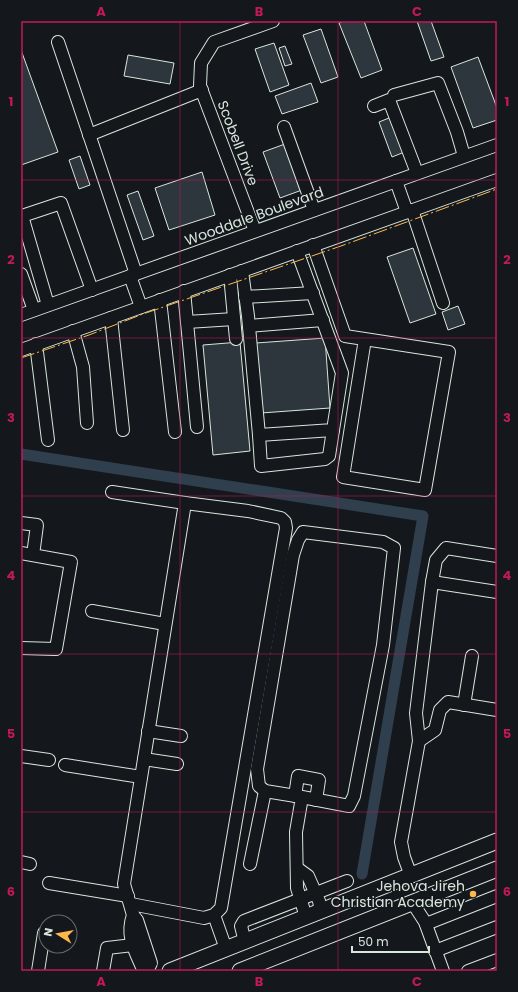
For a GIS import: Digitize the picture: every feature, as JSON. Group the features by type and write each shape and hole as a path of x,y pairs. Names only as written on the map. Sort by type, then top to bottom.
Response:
{"main road":[{"path":"170,971 497,842"},
{"path":"240,971 497,869"}],"street":[{"name":"Scobell Drive","path":"255,231 200,86 201,63 214,42 272,21"},
{"path":"58,42 133,275 141,307"},
{"path":"394,95 438,83 457,132 464,156"},
{"path":"89,136 202,90"},
{"path":"374,106 390,100 417,173"},
{"path":"284,127 314,210"},
{"name":"Wooddale Boulevard","path":"21,315 464,156 496,147"},
{"path":"21,350 497,180"},
{"path":"396,181 409,211 443,303"},
{"path":"48,305 22,216 61,203 92,290"},
{"path":"313,246 346,336 366,339 449,352 425,490 343,477 366,339"},
{"path":"242,271 249,326 261,466 325,459 329,456 342,373 297,251"},
{"path":"21,274 34,310"},
{"path":"230,275 236,339"},
{"path":"184,291 197,427"},
{"path":"245,298 313,293"},
{"path":"160,300 175,432"},
{"path":"111,318 123,430"},
{"path":"187,322 234,319"},
{"path":"249,326 323,320"},
{"path":"73,331 83,367 87,423"},
{"path":"36,344 48,440"},
{"path":"259,435 333,430"},
{"path":"48,883 130,905 204,918 214,915 221,908 286,528 285,522 281,518 248,511 112,492"},
{"path":"149,970 151,963 137,944 137,920 130,905 124,884 185,503"},
{"path":"21,523 37,525 33,555"},
{"path":"303,532 383,542 394,548 394,555 383,645 354,796 349,806 298,796 265,792 259,786 257,769 293,555 298,540 303,532"},
{"path":"411,876 400,842 419,741 416,713 436,560 446,548 497,556"},
{"path":"21,553 71,562 56,649 21,648"},
{"path":"432,582 497,592"},
{"path":"92,611 165,624"},
{"path":"464,705 472,656"},
{"path":"484,708 497,700"},
{"path":"419,741 435,730 440,710 448,702 497,710"},
{"path":"148,731 181,736"},
{"path":"21,756 49,760"},
{"path":"144,759 177,764"},
{"path":"65,765 141,776"},
{"path":"306,917 298,888 296,832 298,776 319,780 316,800"},
{"path":"250,864 265,792"},
{"path":"297,868 308,876 322,911"},
{"path":"244,942 241,926 244,921 347,881"},
{"path":"426,924 497,896"},
{"path":"412,902 426,924 443,971"},
{"path":"214,915 226,949"},
{"path":"435,951 497,927"},
{"path":"103,971 107,948 137,944"},
{"path":"38,971 41,954"},
{"path":"468,971 497,960"}],"building":[{"path":"344,21 364,21 382,70 361,78 339,23"},
{"path":"417,21 431,21 444,57 431,61"},
{"path":"321,29 338,77 321,83 303,35"},
{"path":"274,43 289,85 270,92 255,49"},
{"path":"285,46 292,64 285,66 279,48"},
{"path":"21,50 58,152 21,165"},
{"path":"128,55 174,63 170,84 124,76"},
{"path":"478,57 497,108 497,120 473,128 451,67"},
{"path":"311,83 318,102 282,114 275,96"},
{"path":"394,116 407,151 392,157 379,122"},
{"path":"285,144 302,190 280,198 263,152"},
{"path":"80,156 90,185 79,189 69,160"},
{"path":"202,172 215,215 169,230 155,188"},
{"path":"138,191 154,236 143,240 127,195"},
{"path":"413,248 436,314 410,323 387,257"},
{"path":"458,306 465,324 448,330 442,312"},
{"path":"325,338 330,408 261,413 256,343"},
{"path":"240,342 250,451 213,455 203,345"}],"waterway":[{"path":"21,454 423,516 362,874"}],"power":[{"path":"21,358 89,335 143,314 341,246 497,189"}],"place":[{"name":"Jehova Jireh Christian Academy","path":"473,894"}]}
